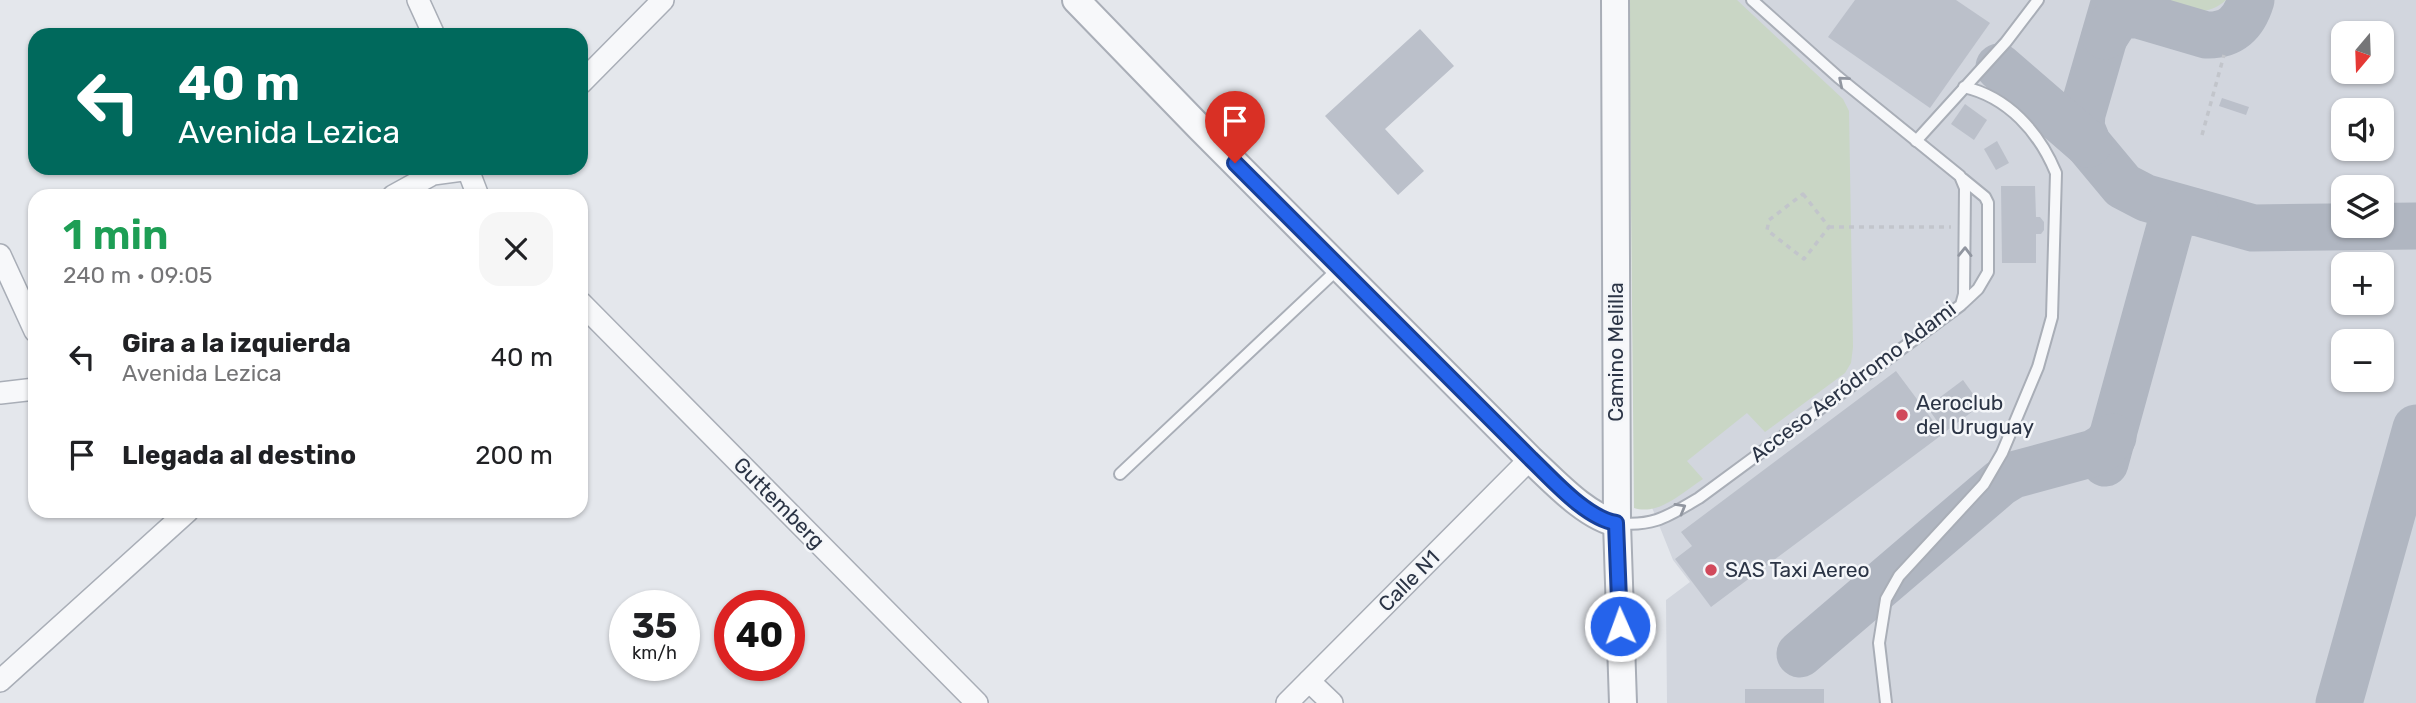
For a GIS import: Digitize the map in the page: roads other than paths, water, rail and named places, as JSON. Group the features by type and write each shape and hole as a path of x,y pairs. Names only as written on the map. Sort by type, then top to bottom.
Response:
{"street":[{"path":"418,0 431,28"},
{"path":"588,76 663,0"},
{"path":"1076,0 1566,493 1608,522 1616,523"},
{"name":"Camino Melilla","path":"1615,0 1616,523 1623,703"},
{"path":"406,189 431,175"},
{"path":"0,255 28,316"},
{"name":"Guttemberg","path":"588,310 977,703"},
{"path":"0,393 28,390"},
{"name":"Calle N1","path":"1287,703 1531,459"},
{"path":"0,681 180,518"},
{"path":"1308,681 1332,703"}],"lane":[{"path":"1752,0 1838,77 1985,197 1988,203 1988,272 1978,289 1961,304"},
{"path":"1916,141 2006,42 2038,0"},
{"path":"1886,703 1879,643 1886,599 1899,576 1984,484 2002,453 2032,386 2052,317 2056,173 2036,135 2011,111 1991,95 1964,87"},
{"name":"Acceso Aeródromo Adami","path":"1616,523 1645,525 1699,498 1961,304 1964,294 1965,188 1960,176"},
{"path":"1121,474 1340,267"}],"place":[{"name":"Aeroclub del Uruguay","path":"1902,415"},
{"name":"SAS Taxi Aereo","path":"1711,570"}]}
